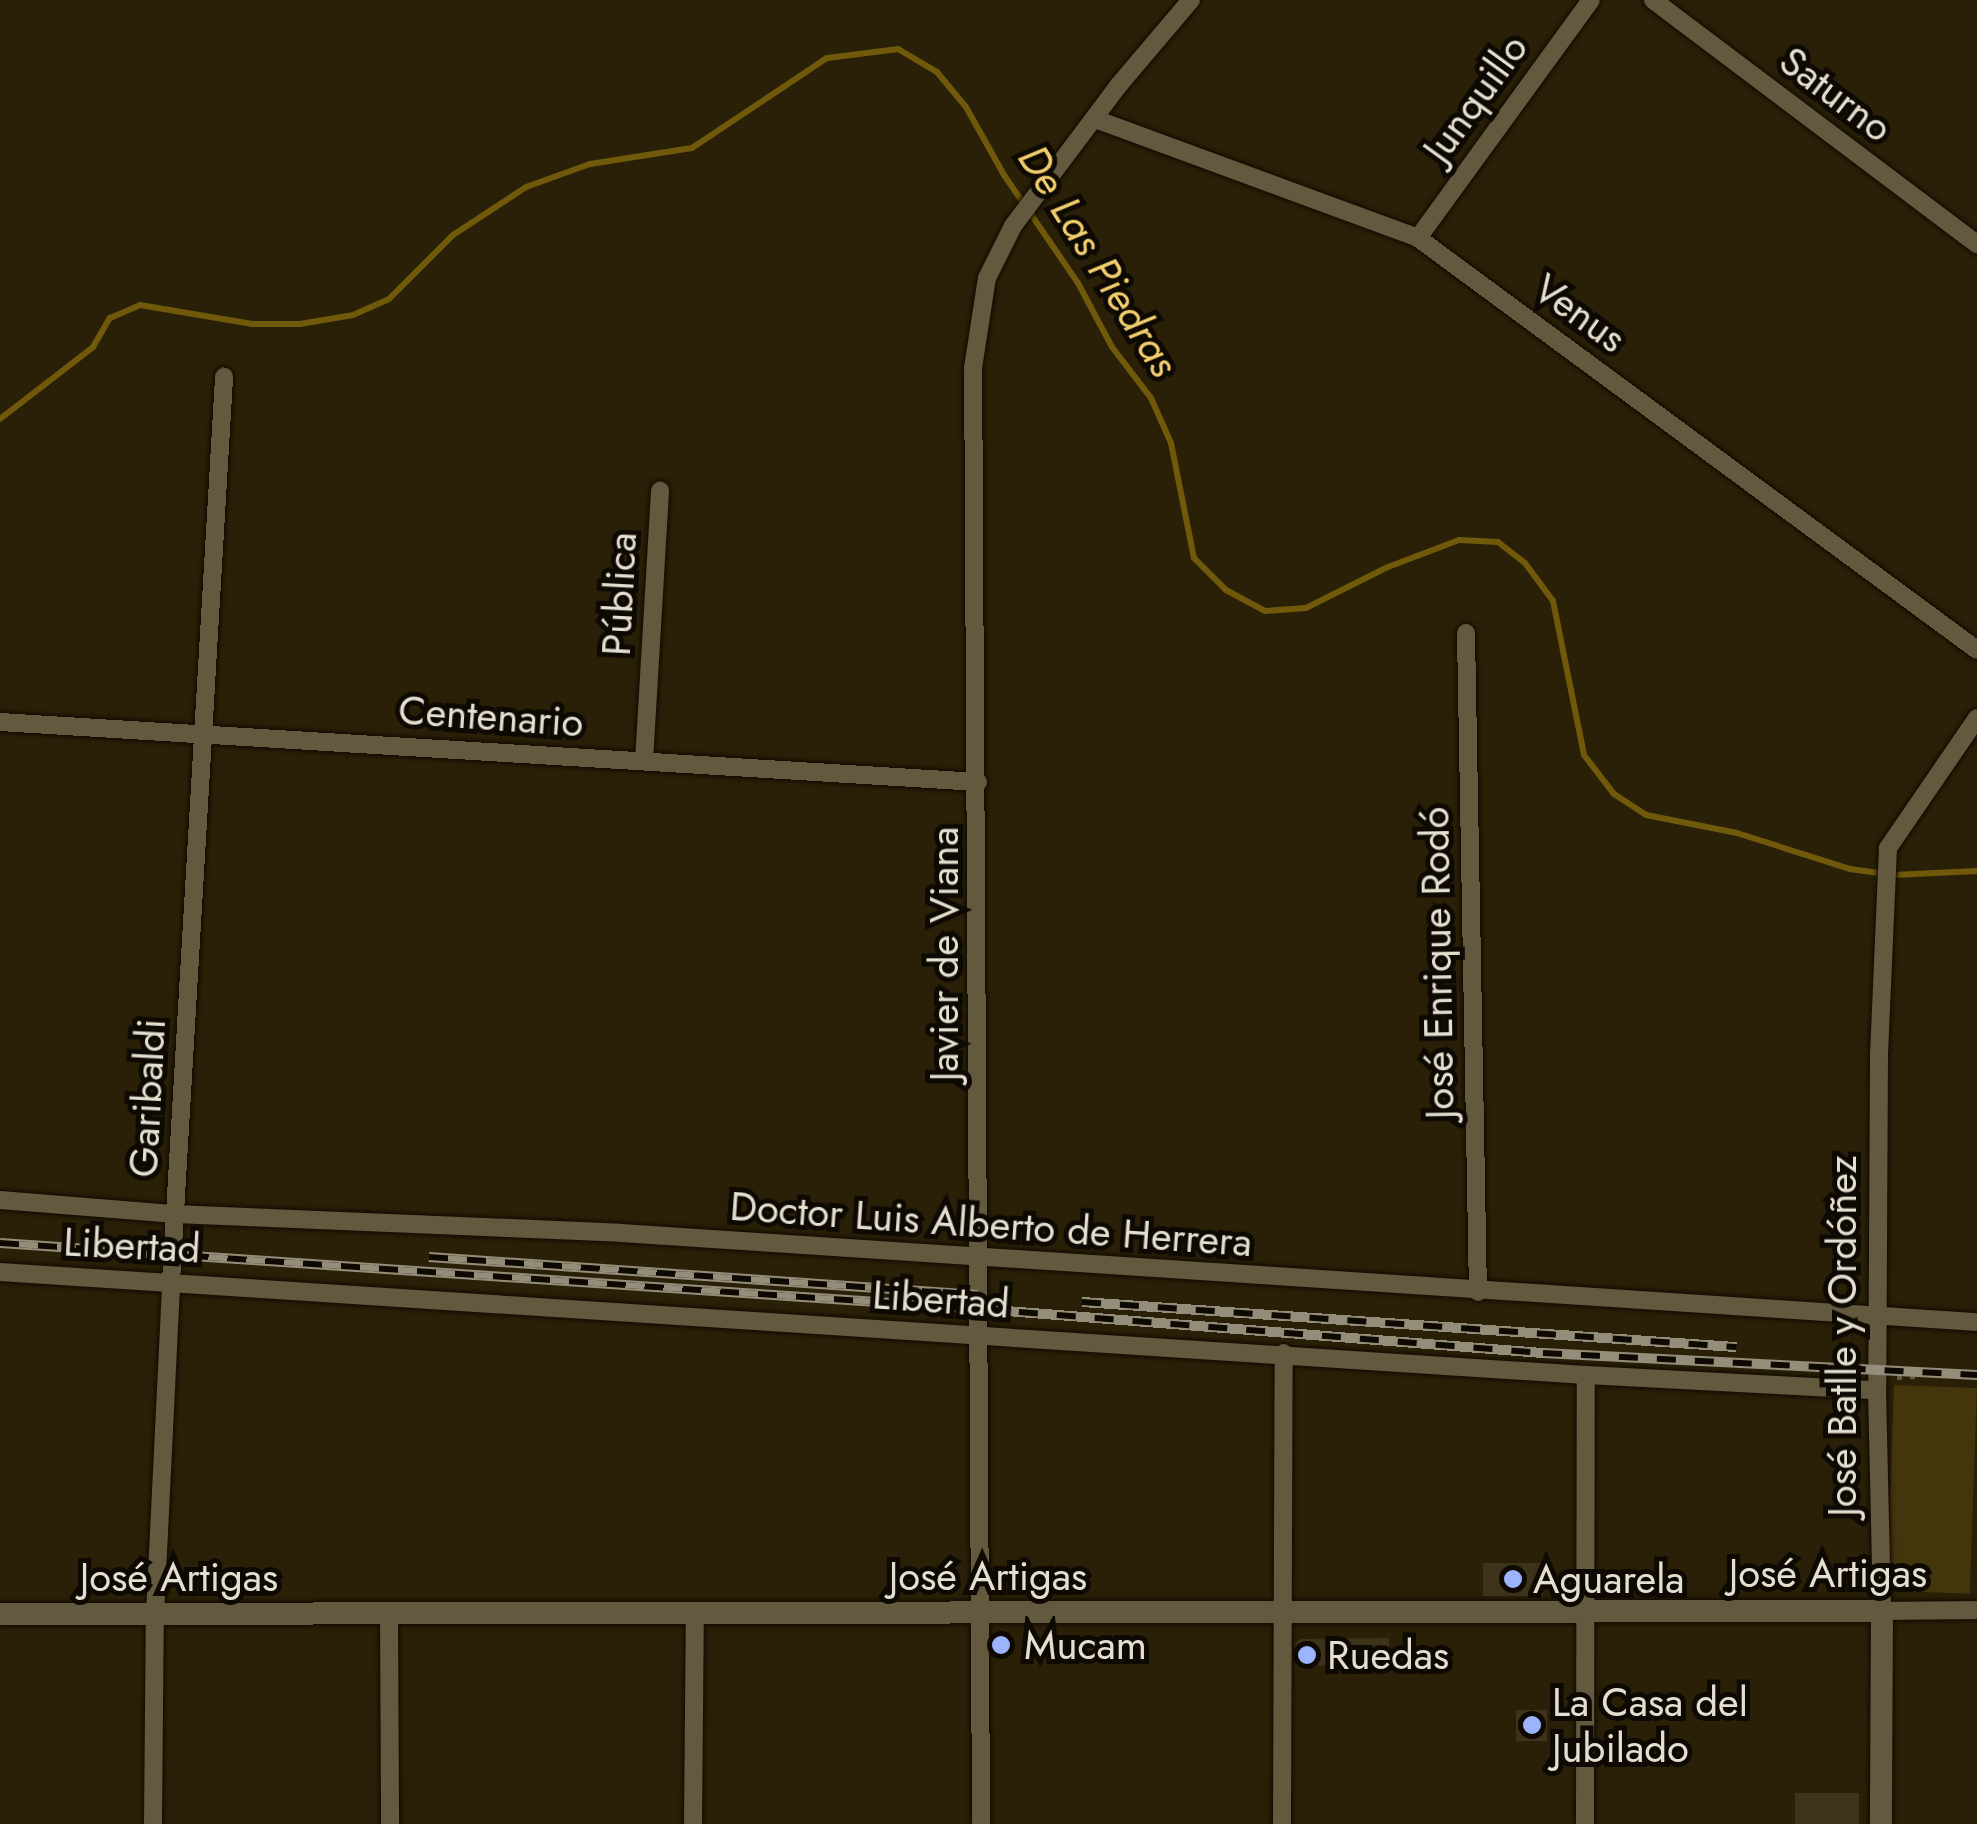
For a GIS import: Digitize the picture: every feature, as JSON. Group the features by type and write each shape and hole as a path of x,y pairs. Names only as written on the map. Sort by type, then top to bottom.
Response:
{"street":[{"name":"Javier de Viana","path":"981,1824 983,1613 973,368 987,278 1013,226 1191,0"},
{"name":"Junquillo","path":"1418,238 1591,0"},
{"name":"Saturno","path":"1653,0 1977,244"},
{"name":"Venus","path":"1095,118 1418,238 1977,650"},
{"name":"Garibaldi","path":"152,1824 170,1282 224,377"},
{"name":"Pública","path":"644,761 660,490"},
{"name":"José Enrique Rodó","path":"1466,633 1478,1292"},
{"name":"José Batlle y Ordóñez","path":"1881,1824 1877,1390 1882,923 1888,848 1977,718"},
{"name":"Centenario","path":"0,722 204,731 978,782"},
{"name":"Doctor Luis Alberto de Herrera","path":"0,1200 175,1214 620,1234 1977,1322"},
{"name":"Libertad","path":"0,1272 980,1337 1284,1353 1586,1376 1877,1390"},
{"path":"1282,1824 1284,1353"},
{"path":"1585,1824 1586,1376"},
{"name":"José Artigas","path":"0,1614 1977,1610"},
{"path":"389,1615 390,1824"},
{"path":"693,1824 695,1615"}],"shaded area":[{"path":"1894,1385 1977,1388 1970,1594 1887,1591"}],"building":[{"name":"Aguarela","path":"1483,1563 1543,1563 1543,1596 1483,1596"},
{"path":"1389,1638 1389,1666 1295,1665 1295,1644 1301,1639"},
{"name":"La Casa del Jubilado","path":"1516,1710 1547,1710 1547,1741 1516,1741"},
{"path":"1795,1793 1859,1793 1859,1824 1795,1824"}],"waterway":[{"name":"De Las Piedras","path":"0,419 93,347 110,318 140,305 252,324 300,324 353,315 389,299 453,235 526,187 590,164 692,148 827,58 898,49 937,72 966,107 1004,175 1078,283 1112,347 1151,398 1171,443 1194,558 1226,590 1265,611 1306,608 1388,567 1459,540 1498,542 1525,563 1553,601 1584,755 1614,794 1646,815 1737,833 1850,869 1894,875 1977,871"}],"railway":[{"path":"0,1243 981,1309 1543,1353 1977,1375"},
{"path":"429,1257 978,1295"},
{"path":"1082,1302 1736,1347"}],"place":[{"name":"Aguarela","path":"1513,1579"},
{"name":"Mucam","path":"1001,1645"},
{"name":"Ruedas","path":"1307,1655"},
{"name":"La Casa del Jubilado","path":"1532,1725"}]}
